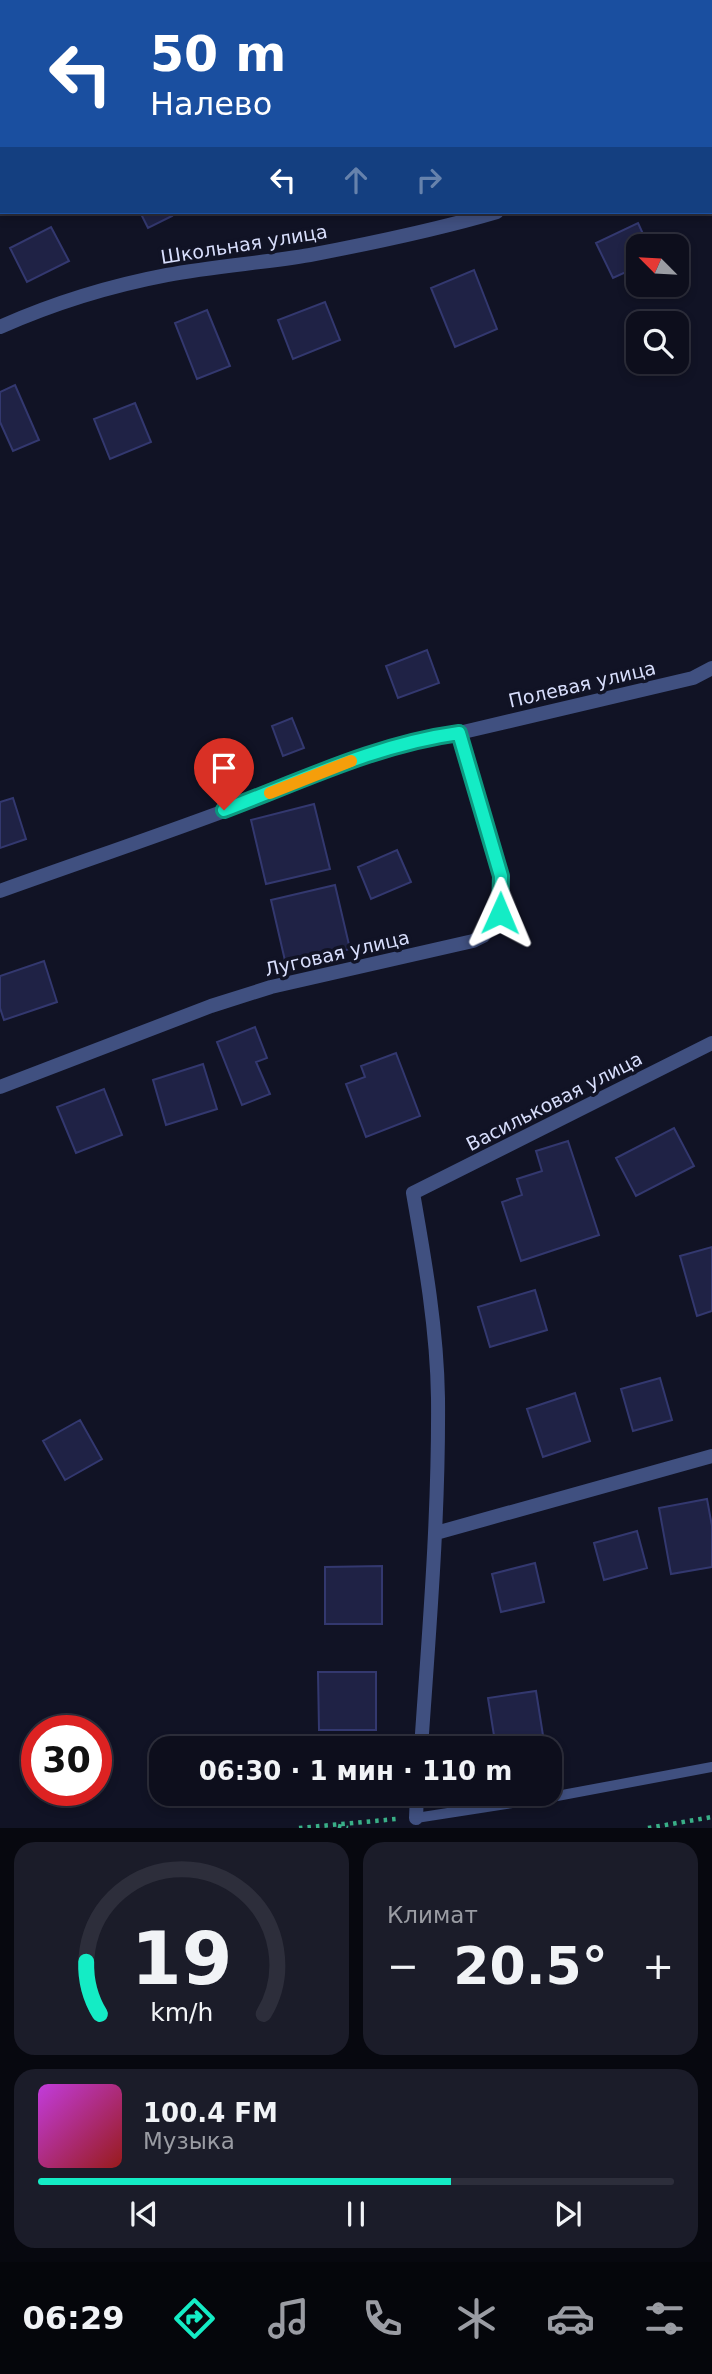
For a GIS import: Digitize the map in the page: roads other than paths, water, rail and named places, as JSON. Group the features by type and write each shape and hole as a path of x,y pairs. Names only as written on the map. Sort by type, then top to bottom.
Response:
{"street":[{"name":"Школьная улица","path":"0,327 43,308 116,286 169,275 310,255 490,214"},
{"name":"Полевая улица","path":"0,891 224,810 360,757 426,737 459,733 693,678 712,668"},
{"name":"Луговая улица","path":"0,1087 211,1006 271,987 472,941 483,936 500,913 501,876 459,733"},
{"name":"Васильковая улица","path":"436,1532 437,1383 430,1288 413,1193 712,1043"},
{"path":"422,1736 436,1532 712,1456"},
{"path":"416,1806 416,1818"}],"lane":[{"path":"416,1818 557,1797 712,1767"}]}
